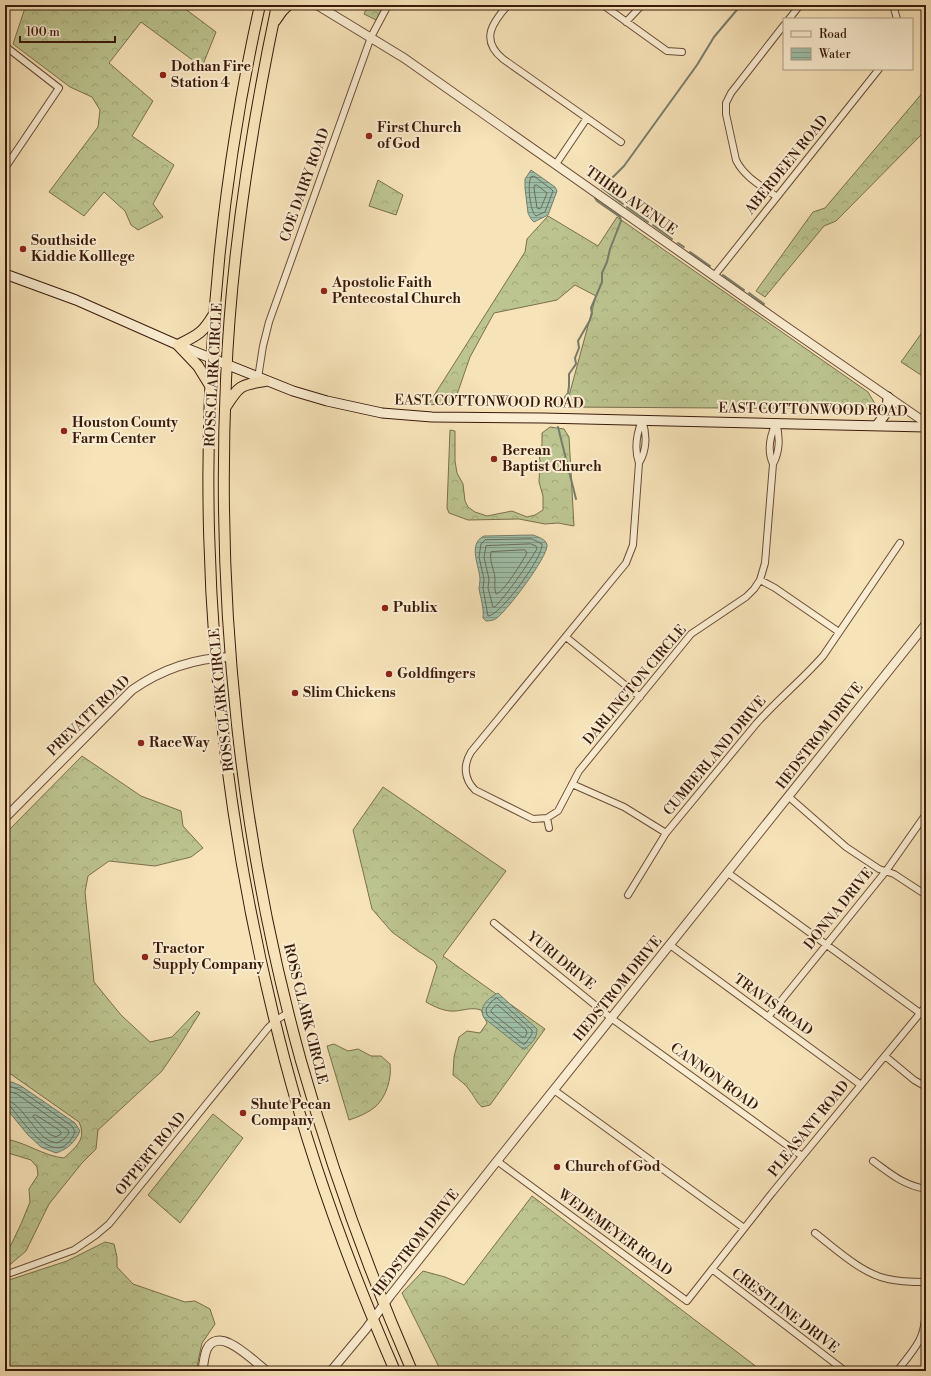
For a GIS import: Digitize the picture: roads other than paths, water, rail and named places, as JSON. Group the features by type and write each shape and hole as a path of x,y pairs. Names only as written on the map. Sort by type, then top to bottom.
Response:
{"highway":[{"name":"ROSS CLARK CIRCLE","path":"260,5 245,78 235,140 218,270 215,313 208,467 210,564 215,658 223,737 240,858 258,950 275,1021 298,1109 322,1184 373,1320 395,1371"},
{"name":"ROSS CLARK CIRCLE","path":"277,5 250,143 236,258 226,364 224,497 226,573 231,657 241,755 255,854 270,932 300,1058 354,1227 384,1305 412,1371"},
{"path":"273,24 288,5"},
{"path":"235,140 250,143"},
{"path":"211,387 198,366 178,345 200,334 215,313"},
{"path":"225,408 233,394 239,388 261,379"},
{"path":"210,564 220,565 226,573"},
{"path":"240,858 255,854"}],"main road":[{"name":"EAST COTTONWOOD ROAD","path":"5,274 76,300 178,345 294,392 327,401 394,415 926,427"},
{"path":"877,425 887,412 888,397"}],"street":[{"name":"THIRD AVENUE","path":"317,5 404,58 926,423"},
{"name":"COE DAIRY ROAD","path":"261,379 263,346 269,322 371,37 388,5"},
{"path":"508,5 495,20 491,29 492,43 496,52 503,59 621,142"},
{"path":"603,5 667,50 682,52"},
{"path":"626,22 642,5"},
{"path":"790,18 800,5"},
{"path":"893,5 897,18"},
{"path":"777,197 746,174 738,165 726,114 726,103 731,92 783,26"},
{"path":"5,46 59,88 5,168"},
{"name":"ABERDEEN ROAD","path":"714,276 878,70"},
{"path":"556,164 587,118"},
{"path":"549,828 547,818 537,820 528,818 479,793 472,787 466,774 466,765 471,752 622,568 629,557 632,545 639,463 636,455 638,431 642,420"},
{"name":"DARLINGTON CIRCLE","path":"547,818 558,810 579,771 691,634 746,597 760,580 765,562 773,464 769,457 770,442 771,434 776,423"},
{"name":"CUMBERLAND DRIVE","path":"628,895 666,833 768,710 810,671 823,656 900,543"},
{"path":"760,580 775,588 839,632"},
{"name":"HEDSTROM DRIVE","path":"331,1371 926,624"},
{"path":"566,636 640,697"},
{"name":"PREVATT ROAD","path":"5,818 132,690 149,678 171,669 215,658 231,657"},
{"path":"459,776 466,774"},
{"path":"572,784 624,807 666,833"},
{"path":"789,797 846,847 879,869 894,874 926,895"},
{"name":"DONNA DRIVE","path":"768,1017 886,871 926,814"},
{"path":"728,873 920,1013"},
{"name":"YURI DRIVE","path":"494,924 612,1018"},
{"name":"TRAVIS ROAD","path":"670,945 861,1085"},
{"name":"PLEASANT ROAD","path":"712,1269 802,1156 926,1006"},
{"name":"OPPERT ROAD","path":"5,1275 74,1250 109,1224 268,1028 275,1021 289,1012"},
{"name":"CANNON ROAD","path":"612,1018 802,1156"},
{"path":"885,1056 914,1080 926,1087"},
{"path":"554,1090 744,1228"},
{"name":"WEDEMEYER ROAD","path":"497,1161 687,1301 712,1269"},
{"path":"873,1161 902,1182 926,1189"},
{"path":"815,1233 860,1267 874,1274 888,1279 926,1282 924,1328 920,1340 897,1371"},
{"name":"CRESTLINE DRIVE","path":"712,1269 845,1371"},
{"path":"202,1371 206,1350 214,1341 222,1340 232,1344 267,1371"}],"water":[{"path":"531,170 555,187 557,191 548,215 534,222 528,213 525,188 525,179"},
{"path":"533,535 539,537 546,543 546,551 535,571 503,612 496,619 486,621 483,618 483,607 479,589 480,580 475,550 476,544 484,536"},
{"path":"498,993 537,1029 534,1040 525,1049 523,1049 484,1018 482,1014 485,1003"},
{"path":"12,1082 21,1086 75,1123 80,1131 71,1145 56,1153 41,1147 28,1135 5,1107 5,1083"}],"waterway":[{"path":"623,204 602,188 624,166 697,65 714,37 741,5"},
{"path":"559,405 568,393 569,374 576,364 575,358 579,348 578,341 590,320 592,313 591,308 602,282 602,273 621,221 620,217 595,198"},
{"path":"627,207 648,222"},
{"path":"653,225 672,239"},
{"path":"678,243 684,247"},
{"path":"690,252 710,266"},
{"path":"723,275 744,290"},
{"path":"749,293 764,304"},
{"path":"558,427 576,499"}],"place":[{"name":"Dothan Fire Station 4","path":"163,75"},
{"name":"First Church of God","path":"369,136"},
{"name":"Southside Kiddie Kolllege","path":"23,249"},
{"name":"Apostolic Faith Pentecostal Church","path":"324,291"},
{"name":"Houston County Farm Center","path":"64,431"},
{"name":"Berean Baptist Church","path":"494,459"},
{"name":"Publix","path":"385,608"},
{"name":"Goldfingers","path":"389,674"},
{"name":"Slim Chickens","path":"295,693"},
{"name":"RaceWay","path":"141,743"},
{"name":"Tractor Supply Company","path":"145,957"},
{"name":"Shute Pecan Company","path":"243,1113"},
{"name":"Church of God","path":"557,1167"}]}
